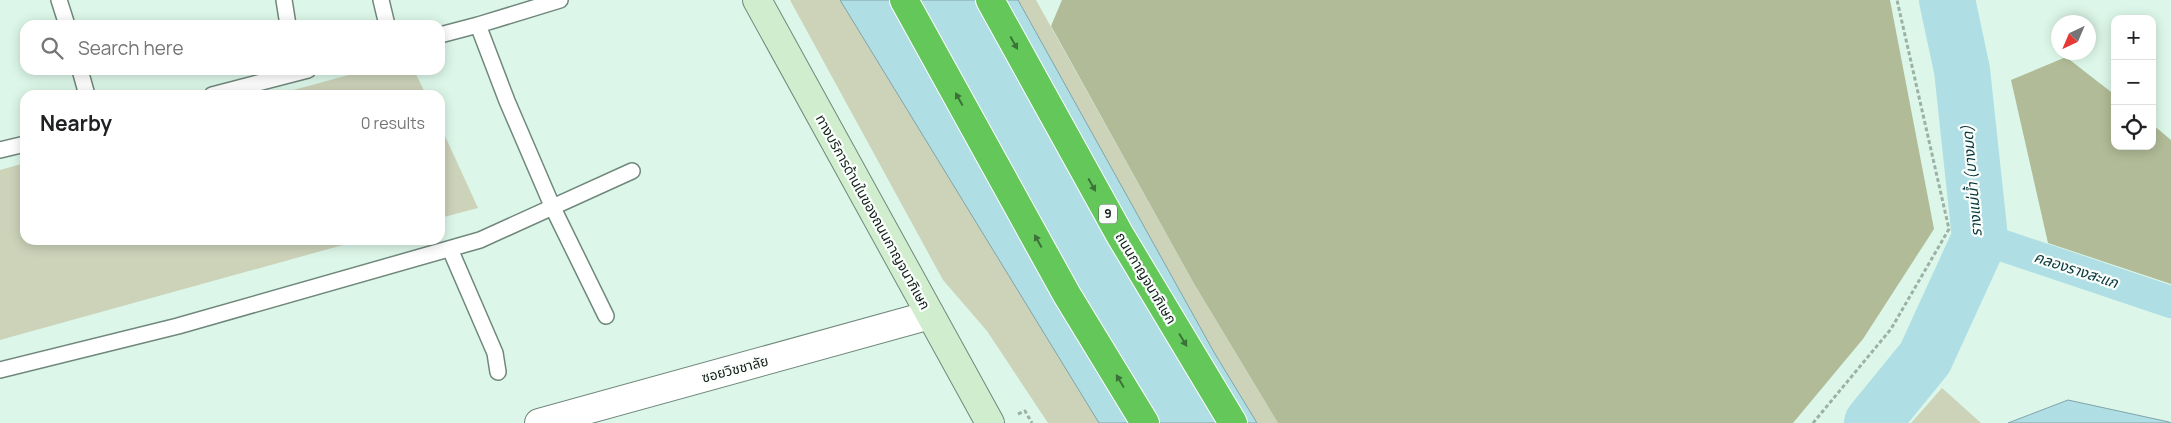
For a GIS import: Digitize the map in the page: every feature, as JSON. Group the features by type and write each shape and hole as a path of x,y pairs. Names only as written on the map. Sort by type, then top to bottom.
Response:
{"highway":[{"path":"904,0 1068,295 1145,423"},
{"name":"ถนนกาญจนาภิเษก","path":"990,0 1120,235 1233,423"}],"main road":[{"name":"ทางบริการด้านในของถนนกาญจนาภิเษก","path":"757,0 990,423"}],"street":[{"name":"ซอยวิชชาลัย","path":"538,423 930,316"}],"lane":[{"path":"59,0 65,20"},
{"path":"284,0 287,20"},
{"path":"381,0 386,20"},
{"path":"445,34 478,26 560,0"},
{"path":"478,26 507,101 554,208 606,316"},
{"path":"82,75 86,90"},
{"path":"230,90 285,75"},
{"path":"0,150 20,145"},
{"path":"0,370 178,326 480,240 554,208 632,170"},
{"path":"450,248 495,353 498,372"}],"path":[{"path":"1813,423 1890,329 1948,229 1897,0"}],"green space":[{"path":"790,0 1036,0 1193,282 1278,423 1048,423 987,331 943,280"},
{"path":"1062,0 1890,0 1934,229 1863,339 1793,423 1278,423 1193,282 1051,26"},
{"path":"2059,60 2070,60 2111,92 2111,150 2156,150 2156,127 2171,140 2171,284 2048,243 2011,80"},
{"path":"349,75 416,75 424,90 293,90"},
{"path":"445,136 478,208 445,217"},
{"path":"20,164 20,245 343,245 0,340 0,170"},
{"path":"1942,388 1981,423 1911,423"}],"water":[{"path":"840,0 1018,0 1215,354 1257,423 1099,423"},
{"path":"2068,400 2169,422 2171,423 2008,423"}],"waterway":[{"name":"รางแม่น้ำ (บางมด)","path":"1872,423 1925,358 1980,238 1962,70 1947,0"},
{"name":"คลองรางสะแก","path":"1980,238 2171,302"}]}
